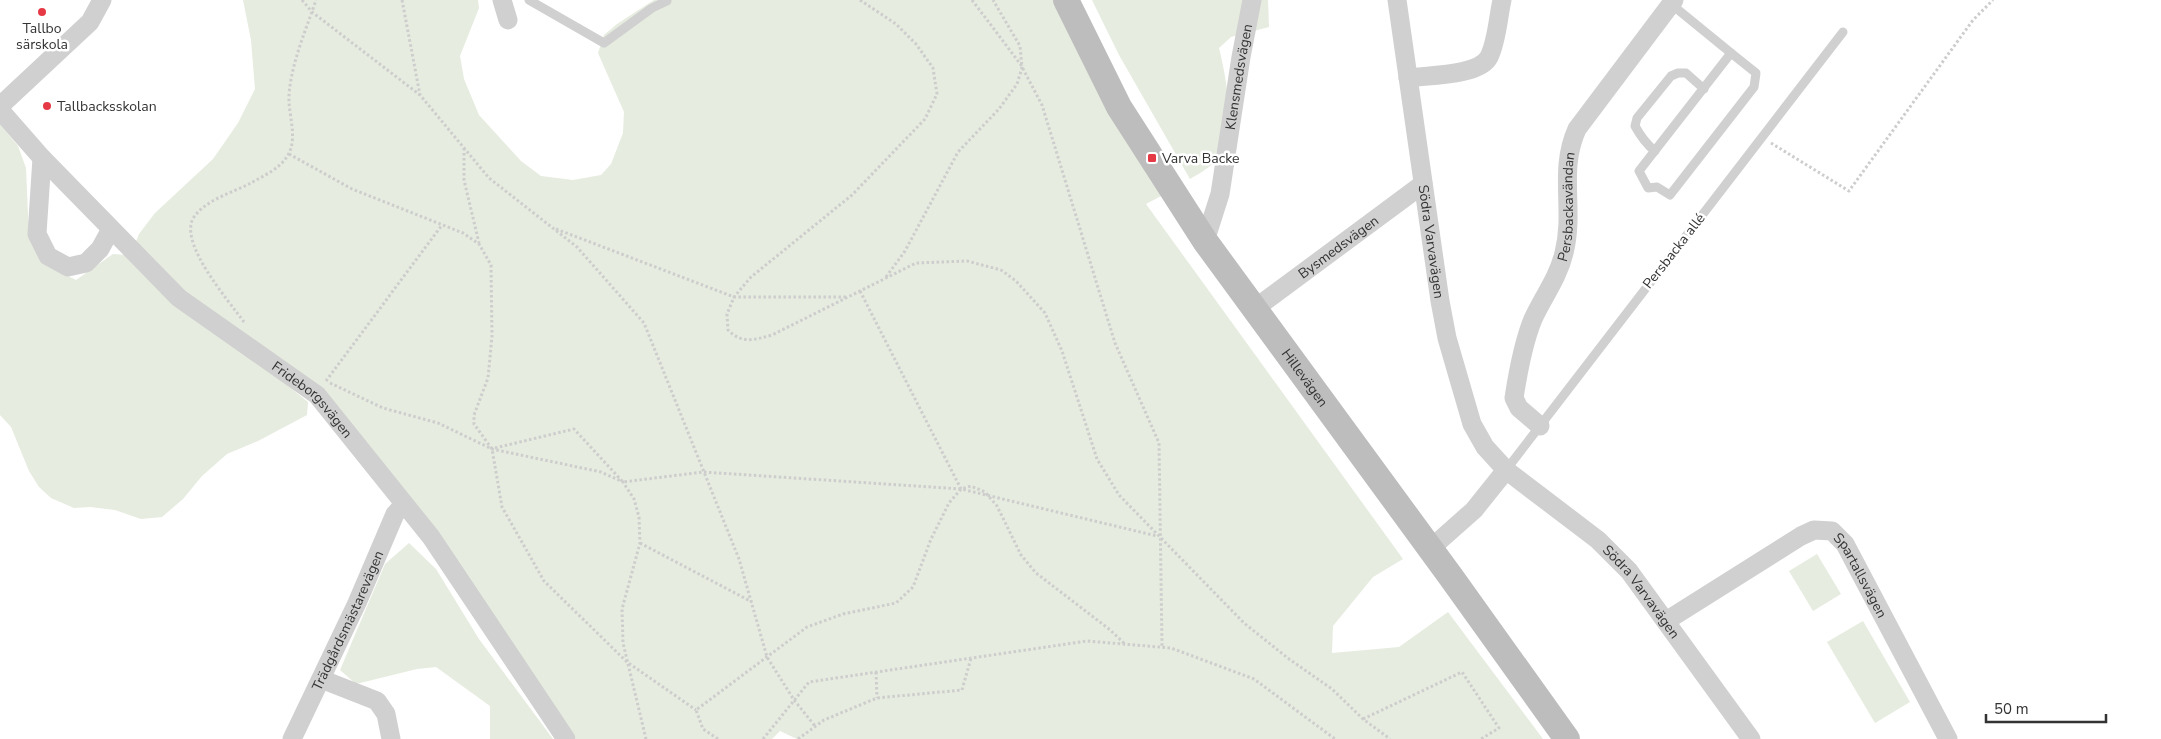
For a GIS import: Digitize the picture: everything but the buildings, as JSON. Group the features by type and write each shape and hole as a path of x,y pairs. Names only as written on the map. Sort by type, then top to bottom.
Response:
{"street":[{"path":"0,106 90,22 102,0"},
{"path":"502,0 508,20"},
{"name":"Hillevägen","path":"1066,0 1119,107 1205,241 1253,310 1430,549 1567,739"},
{"name":"Klensmedsvägen","path":"1205,241 1220,194 1241,57 1252,0"},
{"name":"Södra Varvavägen","path":"1397,0 1440,301 1450,348 1477,436 1506,470 1562,510 1613,553 1666,621 1751,739"},
{"path":"1408,78 1472,70 1484,64 1491,52 1502,0"},
{"name":"Persbackavändan","path":"1540,426 1519,408 1514,398 1529,329 1553,284 1564,255 1569,225 1566,172 1569,150 1577,129 1672,2"},
{"name":"Frideborgsvägen","path":"0,110 42,158 179,298 321,384 404,504 431,537 566,739"},
{"path":"42,158 37,234 48,256 68,267 86,263 100,249 111,229"},
{"name":"Bysmedsvägen","path":"1253,310 1423,184"},
{"path":"1430,549 1474,510 1506,470"},
{"name":"Trädgårdsmästarevägen","path":"292,739 357,603 395,514 404,504"},
{"name":"Spartallsvägen","path":"1666,621 1801,536 1814,530 1832,531 1845,544 1948,739"},
{"path":"321,679 377,701 386,714 391,739"}],"lane":[{"path":"529,0 604,42 652,8 667,1"},
{"path":"1672,2 1756,73 1754,87 1670,195 1658,187 1648,188 1638,172 1731,53"},
{"name":"Persbacka allé","path":"1506,470 1843,32"},
{"path":"1655,151 1644,142 1639,134 1635,126 1637,118 1671,76 1678,73 1686,73 1704,88"}],"path":[{"path":"302,0 312,12 420,95 489,178 577,247 644,323 739,560 768,657 794,700 815,726"},
{"path":"250,329 195,250 190,230 194,218 206,205 278,167 289,154 293,133 289,100 293,71 316,0"},
{"path":"402,0 420,95"},
{"path":"860,0 896,24 916,44 933,68 937,94 925,119 852,195 751,277 734,297 727,314 728,330 736,338 754,340 772,335 916,263 967,261 1001,270 1016,281 1045,313 1062,351 1097,459 1118,495 1244,623 1289,659 1332,688 1363,719 1390,739"},
{"path":"972,0 1021,65 1042,105 1115,343 1159,443 1162,646"},
{"path":"884,279 905,251 958,152 999,110 1017,84 1022,68 1020,46 993,0"},
{"path":"1765,139 1849,191 1973,20 1993,0"},
{"path":"464,148 464,180 479,244 491,265 492,336 488,378 474,415 474,424 492,449 502,507 544,581 627,662 696,710 703,729 718,739"},
{"path":"289,154 352,189 463,233 479,244"},
{"path":"442,225 321,384 384,408 438,423 492,449 601,472 623,482 703,472 961,489 1159,536"},
{"path":"552,227 734,297 848,297"},
{"path":"860,291 961,489"},
{"path":"492,449 574,429 623,482 634,499 638,517 640,543 622,609 622,643 646,739"},
{"path":"696,710 807,627 843,614 896,604 913,587 931,539 949,503 961,489 971,486 985,492 997,506 1021,555 1036,573 1109,628 1125,644"},
{"path":"640,543 752,602"},
{"path":"762,739 809,682 1087,641 1170,648 1254,679 1335,739"},
{"path":"798,739 824,720 877,698 962,690 971,658"},
{"path":"876,672 877,698"},
{"path":"1363,719 1462,672 1499,728 1481,739"}],"shaded area":[{"path":"243,0 478,0 479,8 460,56 464,79 479,115 521,161 541,176 573,180 601,175 611,164 623,133 624,112 598,53 604,35 617,24 654,0 1057,0 1163,195 1146,204 1403,559 1373,577 1333,626 1332,653 1399,647 1448,612 1543,739 797,739 780,731 772,739 576,739 459,564 323,390 285,361 176,289 135,244 139,234 155,213 213,159 238,123 255,89 251,40"},
{"path":"1092,0 1268,0 1269,27 1231,37 1219,48 1228,100 1228,128 1222,152 1208,168 1190,179 1119,55"},
{"path":"0,124 18,146 26,168 29,237 58,271 76,280 113,254 126,255 308,402 307,415 258,441 227,454 202,476 183,499 162,517 141,519 115,510 90,507 74,508 51,498 39,487 29,471 11,427 0,415"},
{"path":"409,543 436,569 479,639 553,739 490,739 490,706 436,667 417,669 356,684 340,670 385,564"},
{"path":"1817,554 1841,594 1813,611 1789,571"},
{"path":"1863,621 1910,702 1875,723 1827,642"}],"place":[{"name":"Tallbo särskola","path":"42,12"},
{"name":"Tallbacksskolan","path":"47,106"},
{"name":"Varva Backe","path":"1152,158"}]}
